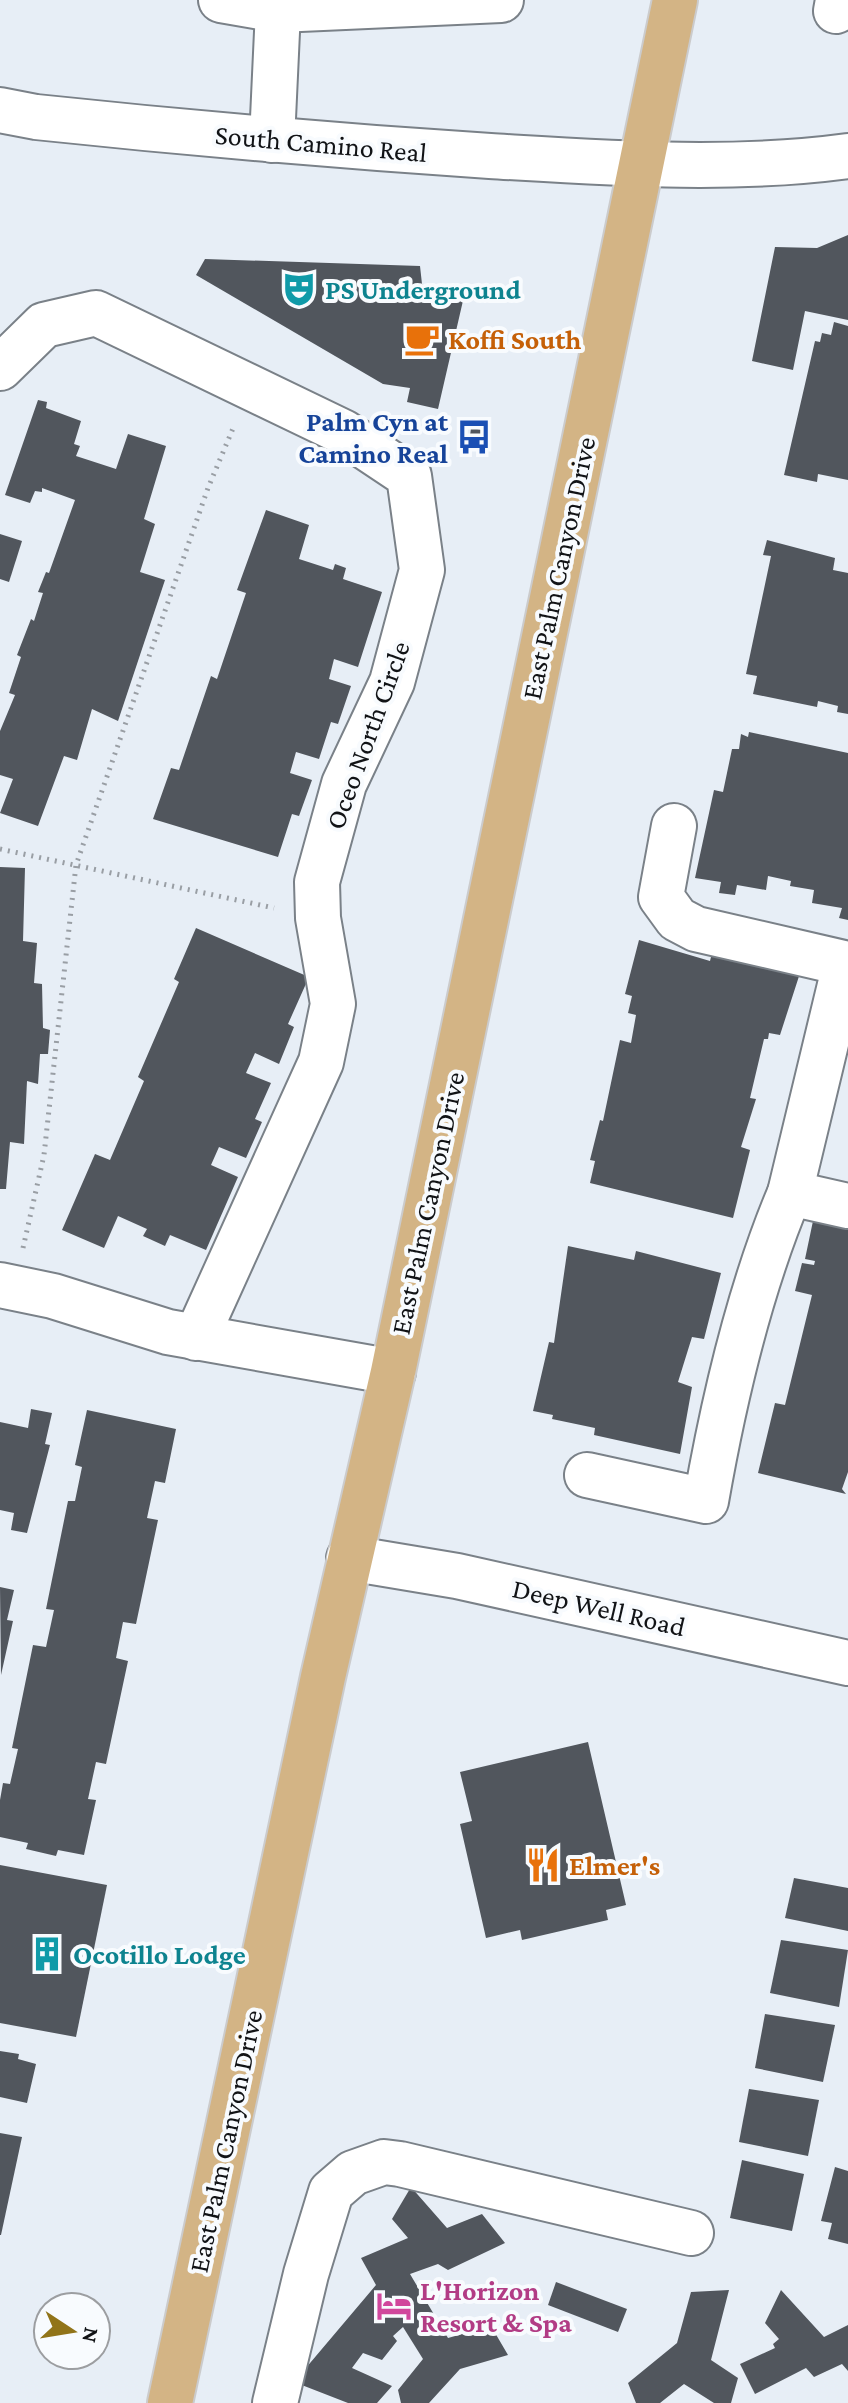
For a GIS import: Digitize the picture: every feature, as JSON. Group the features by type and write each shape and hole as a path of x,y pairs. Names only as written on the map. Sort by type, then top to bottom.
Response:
{"main road":[{"name":"East Palm Canyon Drive","path":"170,2403 349,1558 393,1372 675,0"}],"street":[{"path":"221,0 278,10 501,0"},
{"path":"272,140 278,10"},
{"name":"South Camino Real","path":"0,110 36,117 272,140 643,163 808,162 848,156"},
{"name":"Oceo North Circle","path":"0,368 44,325 96,313 343,432 409,476 422,570 392,682 344,784 317,882 318,918 333,1004 321,1062 196,1338"},
{"path":"674,826 661,897 677,919 696,929 848,964"},
{"path":"587,1475 706,1501 718,1429 771,1239 790,1193 841,981 848,977"},
{"path":"790,1193 848,1206"},
{"path":"7,1286 196,1338 393,1372"},
{"name":"Deep Well Road","path":"349,1558 457,1576 848,1663"},
{"path":"275,2403 306,2274 331,2192 353,2173 384,2162 400,2164 691,2233"}],"path":[{"path":"7,1286 44,1155 76,865 208,488 250,388"},
{"path":"0,849 318,918"}],"building":[{"path":"848,235 848,320 805,311 793,370 752,361 775,247 817,248"},
{"path":"205,259 420,266 422,284 465,292 438,409 407,402 410,388 383,384 196,275"},
{"path":"834,322 848,326 848,480 818,474 817,482 784,475 815,341 820,342 822,333 831,335"},
{"path":"38,400 47,402 46,408 81,421 74,444 80,446 76,456 116,469 128,434 166,446 144,519 155,524 140,572 165,580 118,721 92,709 77,760 64,756 38,826 0,813 13,779 0,775 0,731 15,695 9,693 21,657 17,655 31,619 34,621 43,593 38,592 46,572 49,573 75,500 42,488 42,492 35,491 30,503 5,495"},
{"path":"471,428 483,430 479,446 469,444"},
{"path":"266,510 309,525 299,559 333,570 335,564 346,568 343,579 382,592 358,667 334,659 329,679 351,686 338,724 331,722 319,759 296,752 290,773 312,780 299,816 292,814 278,857 153,819 171,768 179,770 211,676 217,679 246,593 237,590"},
{"path":"0,534 22,541 9,582 0,579"},
{"path":"767,540 835,558 833,570 848,573 848,714 837,712 838,706 818,701 817,707 753,694 757,676 746,674 771,556 763,555"},
{"path":"749,732 848,753 848,920 839,918 842,908 812,903 814,890 790,886 791,881 768,876 766,890 737,885 735,895 719,893 721,882 695,878 714,790 723,792 732,749 739,749 741,734 748,737"},
{"path":"0,867 25,868 23,941 37,943 34,983 42,984 43,1028 50,1030 48,1054 40,1054 38,1084 27,1081 24,1144 10,1142 6,1189 0,1189"},
{"path":"196,928 309,977 288,1024 294,1027 279,1064 255,1053 246,1073 271,1083 255,1119 262,1122 246,1158 219,1147 211,1165 238,1177 206,1250 170,1235 165,1246 143,1236 147,1229 118,1216 104,1248 62,1230 95,1154 110,1160 144,1081 138,1077 179,982 174,979"},
{"path":"639,940 710,961 715,941 801,970 780,1035 769,1033 768,1039 764,1039 750,1098 756,1099 741,1147 750,1150 733,1218 590,1183 595,1161 590,1160 600,1120 603,1121 620,1040 631,1043 636,1015 628,1013 632,996 625,994"},
{"path":"828,1219 848,1224 848,1472 842,1489 846,1494 758,1473 775,1403 785,1405 812,1295 795,1291 802,1263 814,1265 815,1261 805,1259 813,1221 827,1224"},
{"path":"568,1246 634,1260 636,1251 721,1273 704,1339 692,1337 678,1382 692,1387 680,1454 594,1435 595,1428 552,1419 553,1415 533,1411 549,1342 554,1343"},
{"path":"31,1409 52,1413 45,1444 50,1445 27,1533 11,1530 14,1513 0,1510 0,1422 28,1428"},
{"path":"87,1410 176,1429 165,1483 155,1481 147,1518 158,1520 136,1624 123,1622 116,1658 128,1661 106,1764 96,1762 88,1799 96,1800 84,1855 58,1850 56,1856 26,1849 28,1843 0,1837 0,1800 3,1783 10,1784 18,1749 12,1748 33,1645 46,1647 54,1610 46,1609 68,1501 75,1501 82,1467 75,1465"},
{"path":"0,1587 14,1590 7,1620 13,1621 1,1675"},
{"name":"Elmer's","path":"588,1742 626,1905 606,1910 608,1920 522,1940 520,1930 486,1938 460,1824 472,1821 460,1772"},
{"name":"Ocotillo Lodge","path":"0,1865 107,1885 76,2037 0,2023"},
{"path":"794,1878 848,1888 848,1931 785,1918"},
{"path":"781,1940 848,1950 839,2007 770,1993"},
{"path":"765,2014 835,2025 823,2082 755,2068"},
{"path":"0,2051 19,2054 18,2059 36,2064 27,2103 0,2097"},
{"path":"749,2089 819,2100 808,2156 739,2142"},
{"path":"0,2133 22,2137 1,2235 0,2235"},
{"path":"742,2160 804,2174 792,2231 730,2218"},
{"path":"835,2167 848,2171 848,2244 828,2239 832,2223 821,2221"},
{"name":"L'Horizon Resort & Spa","path":"411,2187 447,2228 482,2214 505,2243 448,2270 438,2264 410,2274 448,2338 491,2326 508,2355 460,2369 429,2403 401,2403 398,2390 423,2359 403,2327 393,2336 397,2341 382,2360 363,2353 352,2368 392,2386 377,2403 348,2403 294,2382 376,2285 361,2258 408,2238 392,2219"},
{"path":"556,2282 627,2309 618,2332 548,2305"},
{"path":"729,2290 711,2360 738,2378 731,2403 714,2403 684,2384 660,2403 636,2403 628,2383 677,2343 691,2292"},
{"path":"781,2290 824,2337 848,2325 848,2371 842,2364 814,2377 806,2368 755,2394 740,2364 775,2348 773,2344 779,2339 765,2323"}],"place":[{"name":"PS Underground","path":"299,289"},
{"name":"Koffi South","path":"422,339"},
{"name":"Palm Cyn at Camino Real","path":"474,437"},
{"name":"Elmer's","path":"543,1865"},
{"name":"Ocotillo Lodge","path":"47,1954"},
{"name":"L'Horizon Resort & Spa","path":"394,2306"}]}
